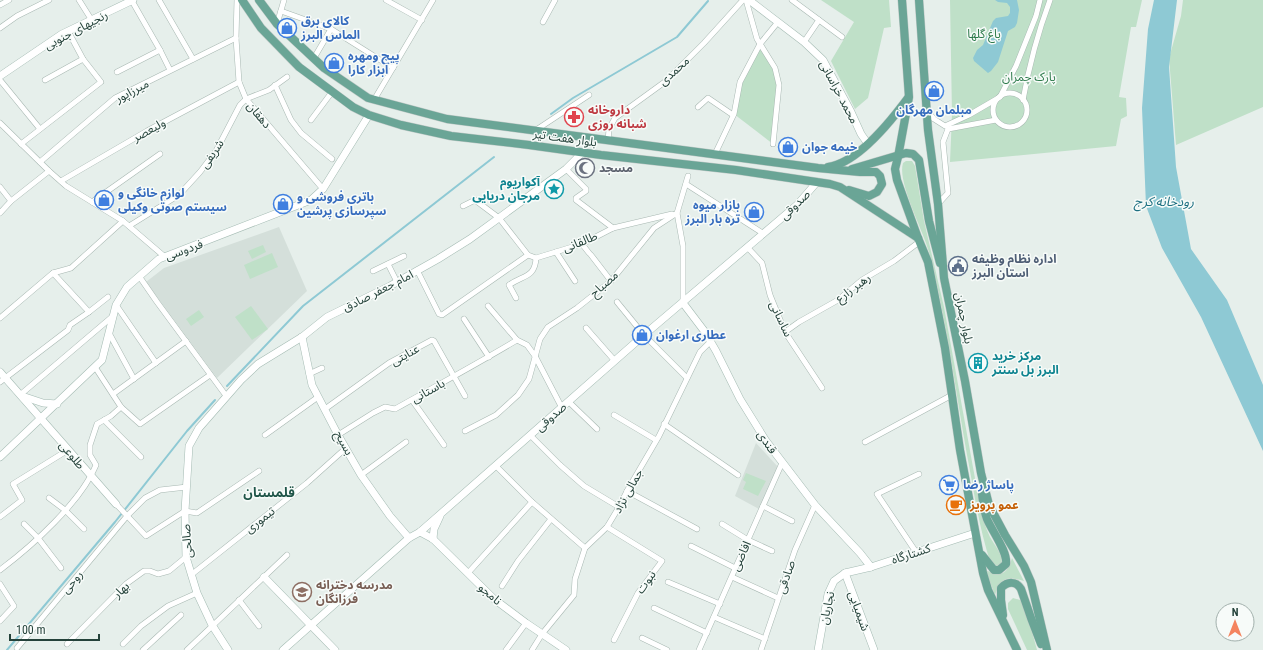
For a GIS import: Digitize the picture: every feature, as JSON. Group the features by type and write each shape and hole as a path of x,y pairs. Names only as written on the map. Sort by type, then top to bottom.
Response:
{"main road":[{"name":"بلوار هفت تیر","path":"242,0 261,28 293,62 353,107 369,115 425,131 451,136 736,170 817,182 869,196 877,192 882,184 880,176 876,172 818,168 447,120 374,100 357,91 324,68 277,24 259,0"},
{"path":"898,157 909,98 902,0"},
{"name":"بلوار چمران","path":"919,0 928,130 938,204 944,278 965,381 980,473 989,506 1024,566 1031,582 1045,650"},
{"name":"بلوار هفت تیر","path":"818,168 832,166 857,154 890,123 909,98"},
{"path":"529,145 534,142 535,139 533,131"},
{"path":"547,147 543,144 542,140 544,136 549,133"},
{"path":"846,171 898,157 906,153 913,154 919,160 929,221 944,278"},
{"name":"بلوار چمران","path":"898,157 895,169 897,180 918,240 928,262 952,395 960,450 983,573 988,590 1017,650"},
{"name":"بلوار هفت تیر","path":"840,187 918,240"},
{"path":"980,473 984,510 994,535 1004,552 1006,564 999,570 994,570 980,553"},
{"path":"1005,624 1001,600 1001,588 1004,584 1014,583 1021,589 1031,618 1045,650"}],"street":[{"path":"0,5 9,0"},
{"path":"0,28 17,16 49,0"},
{"path":"79,0 92,20"},
{"path":"133,0 170,70"},
{"name":"رنجیهای جنوبی","path":"0,76 68,31 133,0"},
{"path":"159,0 193,59"},
{"name":"دهقان","path":"237,0 236,38 239,82 246,99 323,189"},
{"path":"277,24 284,0"},
{"path":"386,0 422,20"},
{"path":"374,100 433,0"},
{"path":"543,22 555,0"},
{"path":"746,0 751,21 760,44 775,68 779,85 773,144"},
{"name":"محمد خراسانی","path":"746,0 804,42 823,60 861,134 868,144"},
{"name":"محمدی","path":"608,141 609,129 615,118 666,81 746,0"},
{"path":"792,0 842,37"},
{"path":"938,204 948,193 943,142 947,127 989,102 1000,97 1010,94 1015,94 1023,100 1026,104 1026,115 1020,124 1010,127 1005,126 996,120 993,110 996,100 1000,97 1016,66 1036,16 1040,0"},
{"path":"1023,100 1027,76 1050,0"},
{"path":"281,11 331,29 393,68"},
{"path":"804,42 819,20"},
{"path":"715,154 733,115 740,82 760,44 778,22"},
{"path":"314,58 331,29"},
{"path":"21,144 101,82 82,60 68,31"},
{"name":"میرزاپور","path":"40,162 115,98 236,38"},
{"path":"117,72 160,50"},
{"path":"46,80 82,60"},
{"path":"246,99 269,90 287,77"},
{"path":"0,80 40,130"},
{"name":"ولیعصر","path":"61,181 147,131 239,82"},
{"path":"275,85 291,120 302,134 332,159"},
{"path":"310,120 332,92"},
{"path":"533,131 589,95"},
{"path":"698,107 708,98 733,115"},
{"name":"شریفی","path":"129,226 179,196 200,172 216,150 240,105 246,99"},
{"path":"927,110 934,119 947,127 996,120"},
{"name":"فردوسی","path":"0,457 102,360 116,305 127,287 159,259 311,200 323,189 369,115"},
{"path":"0,123 61,181 129,226 165,257"},
{"name":"امام جعفر صادق","path":"189,446 199,428 258,364 302,337 327,317 397,282 470,239 566,169 582,152"},
{"path":"92,202 160,154"},
{"path":"566,169 586,189 586,191 576,198 576,200 613,228"},
{"path":"0,213 11,201 49,171"},
{"path":"683,303 683,246 677,213 688,176"},
{"name":"صدوقی","path":"283,650 409,538 420,532 531,436 644,335 764,234 797,205 817,182"},
{"path":"686,184 764,234"},
{"path":"0,187 11,201"},
{"path":"463,206 474,200 499,218 528,255 536,258 533,272 509,285 516,298"},
{"name":"طالقانی","path":"536,258 582,244 613,228 677,213"},
{"name":"مصباح","path":"465,431 496,415 518,395 529,379 540,339 548,327 577,308 611,281 654,228 677,213"},
{"path":"0,318 53,273 71,268 122,221"},
{"name":"رهبر زارع","path":"785,332 799,322 838,300 862,280 894,261 918,240"},
{"path":"582,244 611,281"},
{"name":"ساسانی","path":"748,248 762,263 770,295 785,332 822,388"},
{"path":"556,252 575,281"},
{"path":"417,270 440,315 528,255"},
{"path":"373,271 404,256"},
{"path":"388,264 397,282"},
{"path":"53,273 89,312"},
{"path":"139,276 227,397"},
{"path":"2,377 68,330 70,325 108,297"},
{"path":"617,302 644,335 687,378"},
{"name":"قندی","path":"683,303 710,342 740,399 766,441 815,505 860,552 871,566"},
{"path":"116,305 156,363"},
{"path":"488,306 517,340 527,345 535,356 562,408"},
{"path":"20,395 114,315"},
{"path":"464,319 489,357"},
{"path":"586,328 615,361"},
{"path":"109,333 134,379"},
{"name":"بسیح","path":"302,337 312,385 338,436 361,475 390,516 409,538"},
{"name":"عنایتی","path":"325,409 389,363 430,340 434,341 465,396"},
{"name":"باستانی","path":"338,436 373,413 385,407 395,409 517,340"},
{"path":"113,394 186,341"},
{"name":"جمالی نژاد","path":"532,650 542,634 574,595 575,579 585,548 607,527 656,440 700,352 710,342"},
{"path":"95,367 122,407 140,424 210,375"},
{"path":"309,374 322,368"},
{"name":"طلوعی","path":"2,377 41,418 91,477 146,536 185,511"},
{"path":"20,395 43,403 57,404"},
{"path":"865,442 952,395"},
{"path":"265,435 318,397"},
{"path":"412,400 444,445"},
{"path":"568,402 597,429"},
{"path":"0,570 38,538 65,510 91,477 96,465 90,455 90,445 97,424 122,407"},
{"path":"614,415 656,440"},
{"path":"104,420 141,457"},
{"path":"664,424 738,475"},
{"path":"531,436 584,486 619,507"},
{"path":"361,475 406,442"},
{"name":"صالحی","path":"189,446 185,511 186,557 197,593 225,649"},
{"name":"تیموری","path":"192,575 307,483 346,448"},
{"path":"0,517 22,500 13,484 68,450"},
{"name":"افاضی","path":"700,650 782,463"},
{"path":"496,466 532,502 585,548"},
{"path":"185,511 197,513 259,471"},
{"path":"916,552 877,494 919,474"},
{"name":"روحی","path":"17,648 127,516 145,498 160,490 187,487"},
{"path":"627,491 697,529"},
{"path":"49,498 65,510 84,529"},
{"path":"468,574 532,502"},
{"name":"صادقی","path":"761,650 795,550 815,505"},
{"path":"763,506 792,521"},
{"path":"433,538 434,529 442,513"},
{"path":"502,586 518,561 551,519"},
{"path":"24,524 38,538 61,568"},
{"path":"722,524 748,540 772,551"},
{"name":"نبوت","path":"607,527 662,561 638,594 614,640"},
{"name":"نامجو","path":"420,532 433,538 494,599 565,650"},
{"name":"کشتارگاه","path":"845,573 975,533"},
{"path":"690,546 735,568"},
{"path":"187,650 287,556"},
{"name":"بهار","path":"67,644 126,584 144,571 150,571 158,574 169,571 186,557"},
{"name":"نجاریان","path":"818,650 828,594 834,581 845,573"},
{"name":"شیمیایی","path":"845,573 874,650"},
{"path":"264,577 335,650"},
{"path":"732,577 778,598"},
{"path":"668,582 720,604"},
{"path":"0,584 14,606 0,621"},
{"path":"123,644 141,626 168,606 197,593"},
{"path":"239,600 259,626"},
{"path":"654,608 707,633"},
{"path":"143,650 181,615"},
{"path":"714,617 765,638"},
{"path":"506,650 526,623"},
{"path":"642,638 667,650"}],"shaded area":[{"path":"279,227 307,291 217,378 146,282 164,268"},
{"path":"756,443 778,467 759,509 735,496"}],"green space":[{"path":"821,0 889,0 891,27 884,28 868,98 855,109 831,61 854,22"},
{"name":"پارک چمران","path":"950,0 1142,0 1136,27 1131,27 1119,97 1126,98 1127,116 1121,119 1116,146 950,162 952,115"},
{"path":"1183,0 1263,0 1263,107 1176,145 1169,58 1181,16"},
{"path":"760,44 775,68 779,85 773,144 734,114 740,82"},
{"path":"906,161 912,161 915,166 924,221 944,307 980,506 988,533 1001,556 1002,563 998,567 991,564 980,524 935,277 929,252 907,194 904,182 902,171 903,163"},
{"path":"263,245 266,252 252,259 248,251"},
{"path":"272,253 278,267 250,279 244,265"},
{"path":"251,306 268,329 252,340 235,317"},
{"path":"199,310 204,317 191,326 186,319"},
{"path":"746,473 766,481 758,496 743,489 746,482 743,480"},
{"path":"1012,558 1024,581 1008,578 1005,579 997,589 995,595 985,570 999,574 1003,573 1008,568"},
{"path":"1013,598 1020,600 1025,606 1037,650 1027,650 1008,609 1008,603"}],"water":[{"path":"995,0 1017,0 1019,10 1017,23 1015,27 1008,31 998,62 988,73 974,61 973,58 977,50 983,45 993,21 996,18 1008,16 1010,13 1010,7 1007,3 998,2"},
{"name":"رودخانه کرج","path":"1154,0 1177,0 1169,67 1176,167 1191,249 1227,300 1263,385 1263,451 1201,317 1162,248 1146,206 1142,108 1148,29"}],"waterway":[{"path":"551,114 573,98 677,37 708,1"},
{"path":"227,386 303,306 494,157"},
{"path":"7,650 115,522 187,431 215,400"}],"place":[{"name":"کالای برق الماس البرز","path":"287,28"},
{"name":"پیچ ومهره ابزار کارا","path":"334,63"},
{"name":"مبلمان مهرگان","path":"934,91"},
{"name":"داروخانه شبانه روزی","path":"574,117"},
{"name":"خیمه جوان","path":"788,147"},
{"name":"مسجد","path":"585,168"},
{"name":"آکواریوم مرجان دریایی","path":"554,189"},
{"name":"لوازم خانگی و سیستم صوتی وکیلی","path":"104,200"},
{"name":"باتری فروشی و سپرسازی پرشین","path":"283,204"},
{"name":"بازار میوه تره بار البرز","path":"754,212"},
{"name":"اداره نظام وظیفه استان البرز","path":"958,266"},
{"name":"عطاری ارغوان","path":"642,335"},
{"name":"مرکز خرید البرز بل سنتر","path":"978,363"},
{"name":"پاساژ رضا","path":"949,485"},
{"name":"عمو پرویز","path":"956,505"},
{"name":"مدرسه دخترانه فرزانگان","path":"302,592"}],"district":[{"name":"قلمستان","path":"269,492"}],"park label":[{"name":"باغ گلها","path":"984,34"}]}
